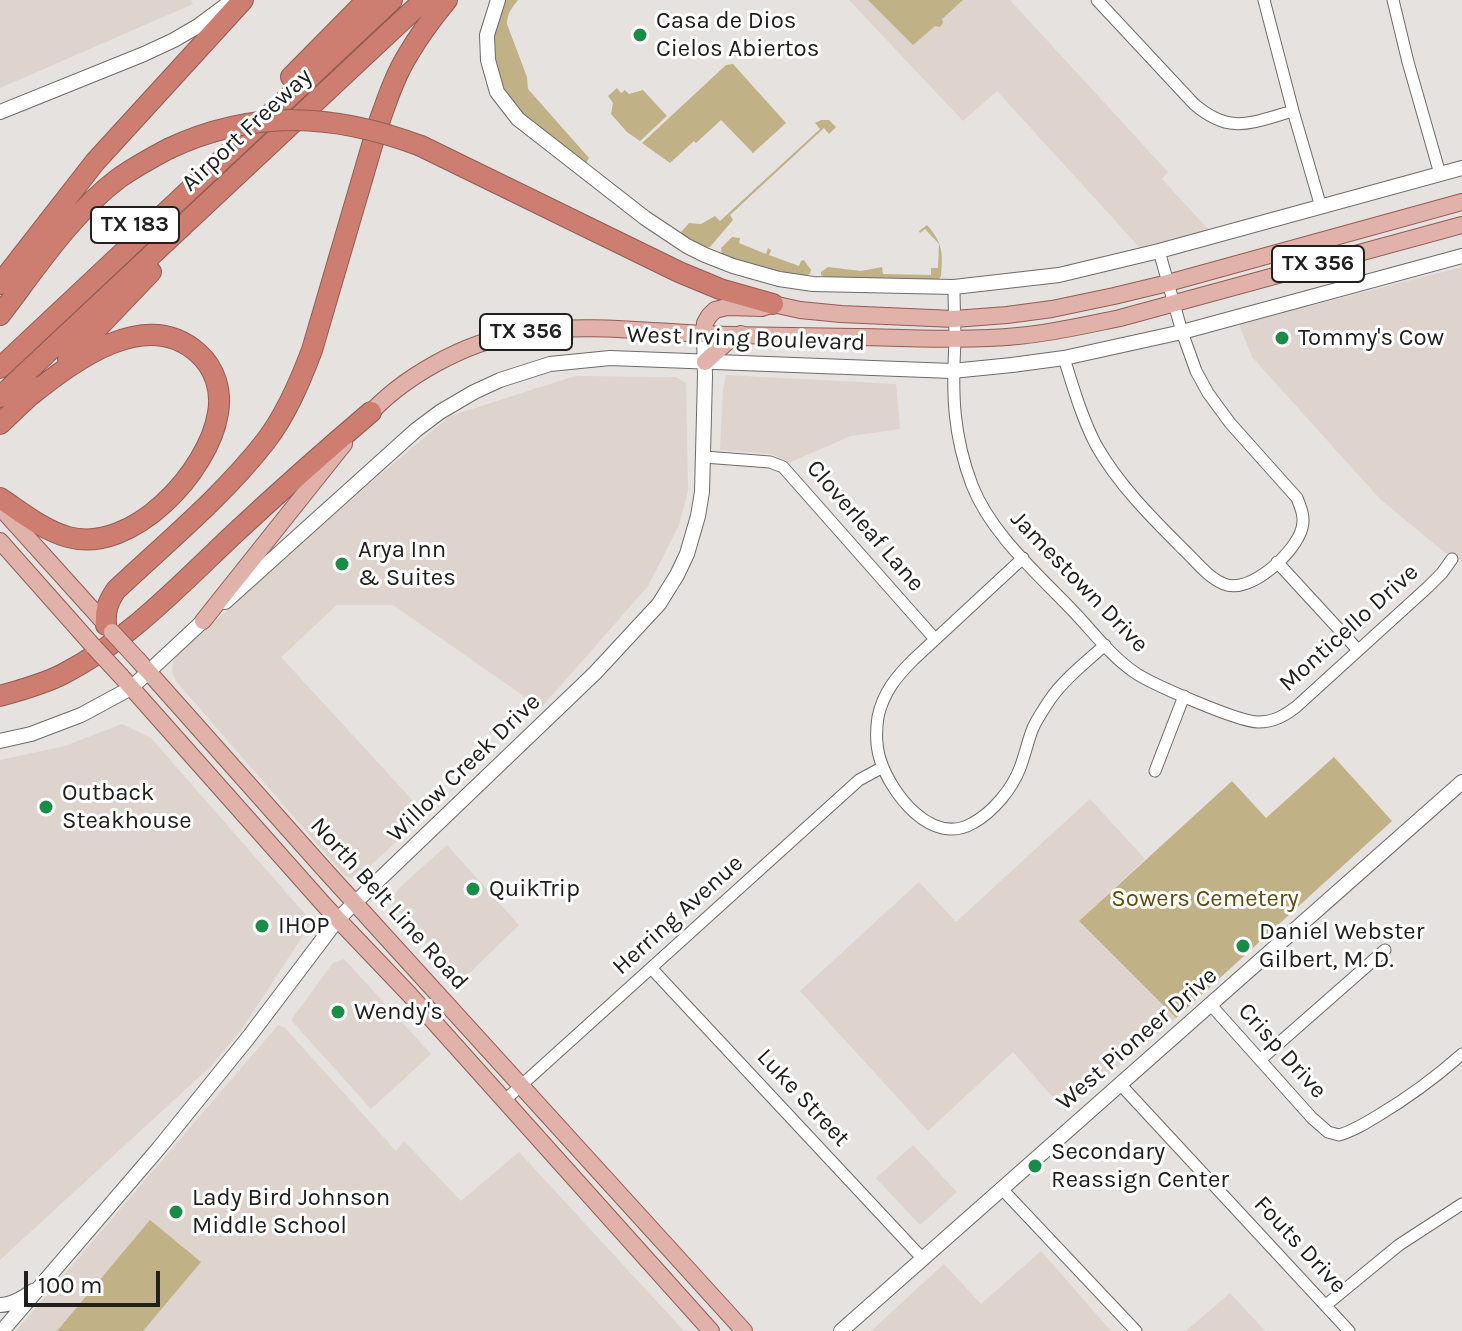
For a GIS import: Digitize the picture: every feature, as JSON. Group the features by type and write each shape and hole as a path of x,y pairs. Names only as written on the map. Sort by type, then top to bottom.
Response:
{"highway":[{"path":"0,284 95,162 243,0"},
{"name":"Airport Freeway","path":"0,352 259,108 367,0"},
{"path":"0,368 392,0"},
{"path":"0,380 405,0"},
{"name":"Airport Freeway","path":"0,397 424,0"},
{"path":"109,628 105,611 116,590 242,469 284,413 312,350 391,90 425,26 447,0"},
{"path":"0,315 59,239 94,199 118,179 198,135 233,126 284,120 343,123 387,133 421,146 679,272 720,289 773,304"},
{"path":"0,424 88,339 161,262 203,206"},
{"path":"0,498 51,530 70,538 91,539 131,529 169,498 201,456 213,434 219,392 213,373 203,357 188,344 170,336 151,334 135,336 100,349 31,395"},
{"path":"0,696 62,675 125,633 298,474 371,412"}],"main road":[{"name":"West Irving Boulevard","path":"704,334 705,323 715,310 727,307 762,308 773,304 841,314 954,319 1052,309 1168,283 1462,202"},
{"name":"West Irving Boulevard","path":"203,621 301,495 371,412 402,386 456,353 486,341 518,333 580,327 704,334 955,339 1006,337 1120,318 1462,225"},
{"path":"705,362 728,341 741,334"},
{"name":"North Belt Line Road","path":"0,507 744,1331"},
{"name":"North Belt Line Road","path":"0,541 711,1331"}],"street":[{"path":"0,112 164,45 198,26 234,0"},
{"path":"498,0 489,26 488,60 502,100 525,127 687,246 757,274 791,281 954,287 1059,275 1159,251 1462,168"},
{"path":"1097,0 1194,104 1215,120 1239,124 1293,111"},
{"path":"1264,0 1321,207"},
{"path":"1393,0 1440,174"},
{"path":"1064,358 1091,434 1110,467 1162,528 1208,574 1226,585 1243,585 1260,578 1298,540 1303,523 1297,498 1213,401 1196,371 1159,251"},
{"name":"West Irving Boulevard","path":"0,741 31,734 81,715 203,621 416,430 440,412 500,380 550,364 610,358 952,371 1064,358 1182,332 1462,256"},
{"name":"Jamestown Drive","path":"954,287 952,371 958,441 972,486 990,520 1132,671 1184,696 1249,721 1270,721"},
{"name":"Willow Creek Drive","path":"2,1331 221,1072 338,919 511,755 653,612 677,575 693,536 702,492 704,334"},
{"name":"Cloverleaf Lane","path":"704,457 770,462 783,467 935,639"},
{"path":"1023,558 897,675 882,705 877,732 879,755 894,787 907,804 925,821 939,828 958,829 974,823 1012,783 1034,727 1050,700 1105,645"},
{"name":"Monticello Drive","path":"1270,721 1296,707 1442,573 1452,559"},
{"path":"1277,562 1358,650"},
{"path":"1155,771 1184,696"},
{"name":"Herring Avenue","path":"505,1100 859,780 883,767"},
{"name":"West Pioneer Drive","path":"840,1330 1462,782"},
{"path":"1261,1059 1385,950"},
{"name":"Luke Street","path":"652,969 922,1258"},
{"name":"Crisp Drive","path":"1210,1004 1321,1126 1334,1134 1343,1134 1398,1104 1462,1054"},
{"name":"Fouts Drive","path":"1120,1084 1349,1331"},
{"path":"1001,1188 1136,1331"},
{"path":"1326,1305 1399,1245 1462,1204"},
{"path":"0,1305 24,1297 43,1284"}],"shaded area":[{"path":"0,0 191,0 193,4 0,88"},
{"path":"849,0 1010,0 1168,172 1162,179 1209,230 1141,249 997,91 963,121"},
{"path":"1462,267 1462,561 1444,552 1380,499 1252,357 1239,324"},
{"path":"726,375 896,384 900,429 851,436 788,463 772,454 720,450"},
{"path":"575,376 676,377 686,383 688,491 679,525 648,586 541,708 393,605 337,605 281,657 426,815 359,876 345,876 176,681 172,672 173,662 179,653 369,484 450,416"},
{"path":"122,724 151,738 312,922 241,1030 211,1066 0,1260 0,760 65,746"},
{"path":"1090,799 1145,859 1079,921 1176,1018 1065,1111 1013,1052 928,1131 800,991 919,882 956,922"},
{"path":"447,845 519,925 460,982 391,900 398,889"},
{"path":"344,959 431,1054 371,1109 291,1020 333,963"},
{"path":"278,1025 285,1028 396,1151 404,1141 461,1201 519,1152 684,1331 16,1331"},
{"path":"913,1145 957,1192 920,1225 876,1178"},
{"path":"1041,1251 1111,1331 871,1331 944,1264 981,1304"},
{"path":"1230,1293 1265,1331 1186,1331"}],"green space":[{"path":"502,0 518,0 507,24 527,77 528,89 589,158 585,165 527,125 501,90 490,38"},
{"path":"868,0 963,0 942,19 940,27 935,26 913,45"},
{"path":"733,64 786,123 753,153 721,120 670,163 642,143 726,65"},
{"path":"617,88 621,93 625,90 629,94 643,90 667,116 640,141 611,114 613,103 608,96"},
{"path":"829,120 836,127 829,134 824,128 730,215 733,220 710,247 706,248 682,235 689,223 701,224 715,216 720,221 820,129 815,123"},
{"path":"927,225 936,237 939,243 941,249 941,276 938,280 826,278 821,275 828,267 861,271 882,267 883,274 931,275 931,268 938,268 939,244 925,229 920,233"},
{"path":"732,237 740,238 739,243 766,254 768,248 771,250 769,255 799,266 804,260 811,270 810,274 779,273 722,255 721,248"},
{"name":"Sowers Cemetery","path":"1334,757 1392,821 1176,1018 1079,921 1232,781 1266,818"},
{"path":"150,1220 201,1262 143,1331 57,1331"}],"place":[{"name":"Casa de Dios Cielos Abiertos","path":"640,35"},
{"name":"Tommy's Cow","path":"1282,338"},
{"name":"Arya Inn & Suites","path":"342,564"},
{"name":"Outback Steakhouse","path":"46,807"},
{"name":"QuikTrip","path":"473,889"},
{"name":"IHOP","path":"262,926"},
{"name":"Daniel Webster Gilbert, M. D.","path":"1243,946"},
{"name":"Wendy's","path":"338,1012"},
{"name":"Secondary Reassign Center","path":"1035,1166"},
{"name":"Lady Bird Johnson Middle School","path":"176,1212"}]}
